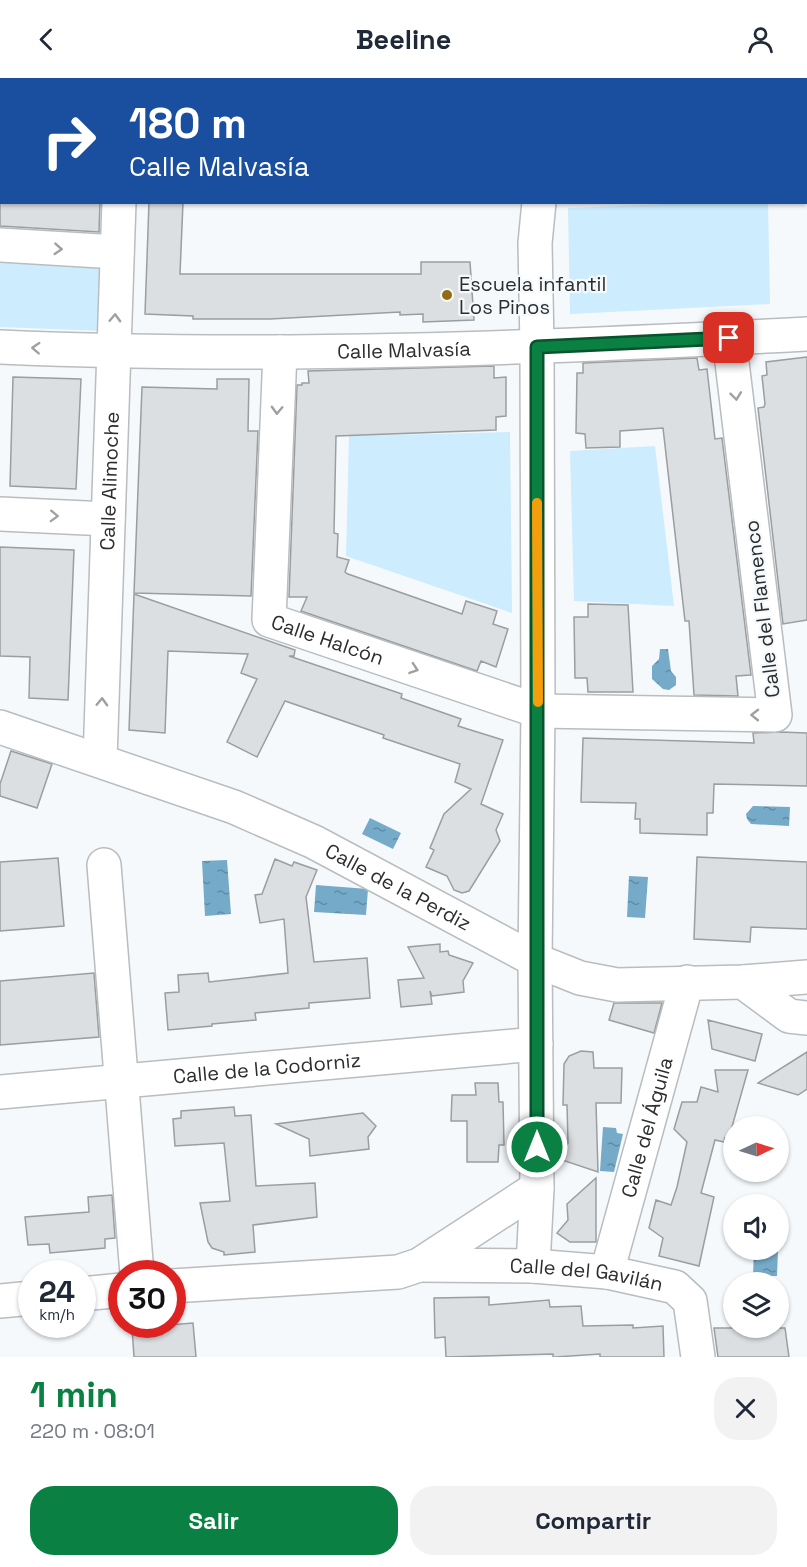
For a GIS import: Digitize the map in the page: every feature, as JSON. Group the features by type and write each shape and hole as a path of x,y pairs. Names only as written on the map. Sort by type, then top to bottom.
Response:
{"street":[{"name":"Calle Alimoche","path":"100,760 119,204"},
{"path":"532,1266 537,1188 535,960 538,711 535,243 539,204"},
{"path":"0,245 117,252"},
{"name":"Calle Malvasía","path":"0,347 113,352 280,352 537,347 807,334"},
{"name":"Calle del Flamenco","path":"538,711 775,715 729,338"},
{"name":"Calle Halcón","path":"280,352 269,620 538,711"},
{"path":"0,514 108,519"},
{"name":"Calle de la Perdiz","path":"0,727 234,807 314,843 535,960 580,978 617,985 743,982 807,977"},
{"path":"104,865 136,1260"},
{"name":"Calle del Águila","path":"607,1272 687,982"},
{"path":"743,982 789,1016 807,1018"},
{"name":"Calle de la Codorniz","path":"0,1092 536,1044"},
{"name":"Calle del Gavilán","path":"419,1265 537,1188"},
{"name":"Calle del Gavilán","path":"186,1286 390,1273 419,1265 532,1266 607,1272 675,1287 690,1301 698,1357"},
{"path":"0,1301 18,1299"}],"shaded area":[{"path":"666,204 768,204 770,304 570,314 568,208"},
{"path":"0,262 105,266 103,331 0,327"},
{"path":"510,432 512,613 346,556 349,436"},
{"path":"655,446 674,606 574,601 570,451"}],"water":[{"path":"660,649 668,649 671,671 676,677 676,685 669,690 663,689 652,679 652,666 659,659"},
{"path":"753,806 790,807 789,826 751,824 746,814"},
{"path":"370,818 401,833 393,849 362,834"},
{"path":"227,860 231,914 205,916 202,861"},
{"path":"629,876 648,877 645,918 627,917"},
{"path":"316,885 368,889 366,915 314,912"},
{"path":"603,1127 616,1128 617,1133 623,1134 614,1172 600,1171"},
{"path":"754,1260 778,1260 777,1272 753,1272"}],"building":[{"path":"0,204 100,204 99,232 0,226"},
{"path":"149,204 183,204 180,274 421,274 421,262 470,262 474,320 423,322 423,314 400,315 400,312 270,319 193,319 193,316 145,314"},
{"path":"807,357 807,620 783,624 758,408 764,407 765,404 762,376 767,375 766,362"},
{"path":"697,358 699,370 707,369 715,439 722,438 751,675 736,676 738,696 694,695 689,621 685,621 663,428 620,431 620,447 586,448 585,434 576,433 577,373 583,373 583,363"},
{"path":"494,366 494,378 506,377 506,416 496,417 496,430 336,436 334,533 338,534 337,557 349,560 345,572 348,574 462,614 466,601 497,611 493,624 508,629 496,667 481,661 477,671 301,611 307,597 289,597 297,385 309,383 308,371"},
{"path":"13,377 81,379 76,489 10,486"},
{"path":"217,379 249,379 248,431 258,431 251,596 134,593 142,387 217,389"},
{"path":"0,547 74,550 68,700 29,698 30,657 0,656"},
{"path":"134,594 295,650 294,656 289,656 402,694 401,698 461,719 458,726 503,740 481,804 503,814 496,830 500,841 469,891 462,893 454,890 447,876 426,867 434,850 430,848 444,814 471,789 455,782 460,764 285,701 257,757 227,742 257,679 241,673 248,654 168,651 165,733 129,730"},
{"path":"588,604 628,605 633,692 588,692 587,678 575,678 574,617 588,617"},
{"path":"753,733 807,733 807,786 714,784 713,813 707,813 707,835 640,833 640,819 635,819 636,803 581,802 583,738 754,743"},
{"path":"11,751 52,764 37,808 0,796 0,784"},
{"path":"697,857 807,862 807,929 751,927 750,942 694,939"},
{"path":"58,858 64,926 0,931 0,862"},
{"path":"275,859 292,866 294,862 317,870 306,897 314,962 367,958 370,998 309,1003 309,1008 255,1013 256,1020 168,1030 165,993 179,992 178,975 208,973 209,982 288,973 284,919 260,923 255,895 262,894"},
{"path":"440,944 440,952 448,951 449,955 473,963 463,981 464,992 432,996 430,991 432,1004 401,1007 398,980 424,978 408,947"},
{"path":"94,973 99,1037 0,1045 0,981"},
{"path":"614,1003 662,1003 654,1033 609,1020"},
{"path":"708,1020 762,1034 755,1061 712,1049"},
{"path":"581,1051 593,1052 594,1068 622,1068 621,1103 596,1103 598,1172 556,1158 568,1143 567,1105 563,1105 564,1064 569,1056"},
{"path":"807,1052 807,1089 798,1095 758,1083"},
{"path":"715,1070 748,1070 735,1116 723,1116 723,1142 715,1140 701,1193 714,1197 699,1266 659,1256 663,1238 649,1228 656,1200 671,1205 677,1187 687,1142 674,1129 682,1102 697,1102 701,1087 718,1092"},
{"path":"475,1083 498,1083 499,1102 503,1102 504,1145 499,1145 498,1162 467,1162 467,1121 451,1121 452,1095 476,1095"},
{"path":"234,1107 235,1116 251,1115 256,1186 315,1183 317,1217 253,1225 255,1252 224,1255 224,1252 212,1248 208,1242 200,1203 230,1201 224,1143 175,1146 173,1119 181,1118 181,1111"},
{"path":"363,1113 376,1126 368,1137 369,1149 310,1156 309,1139 276,1124"},
{"path":"596,1178 596,1242 570,1242 557,1233 568,1220 567,1204"},
{"path":"112,1195 115,1238 105,1239 105,1248 50,1253 49,1244 28,1245 25,1217 89,1212 88,1197"},
{"path":"489,1297 489,1305 549,1300 550,1307 581,1306 583,1326 633,1325 633,1328 663,1326 664,1357 600,1357 600,1354 553,1357 553,1354 446,1357 445,1337 435,1338 434,1298"},
{"path":"193,1323 196,1357 134,1357 133,1338 186,1338 186,1324"},
{"path":"714,1328 723,1328 723,1338 786,1338 789,1357 718,1357"}],"slow traffic":[{"path":"537,503 538,702"}],"place":[{"name":"Escuela infantil Los Pinos","path":"447,295"}],"route":[{"path":"537,1147 535,960 538,711 537,347 729,338"}]}
